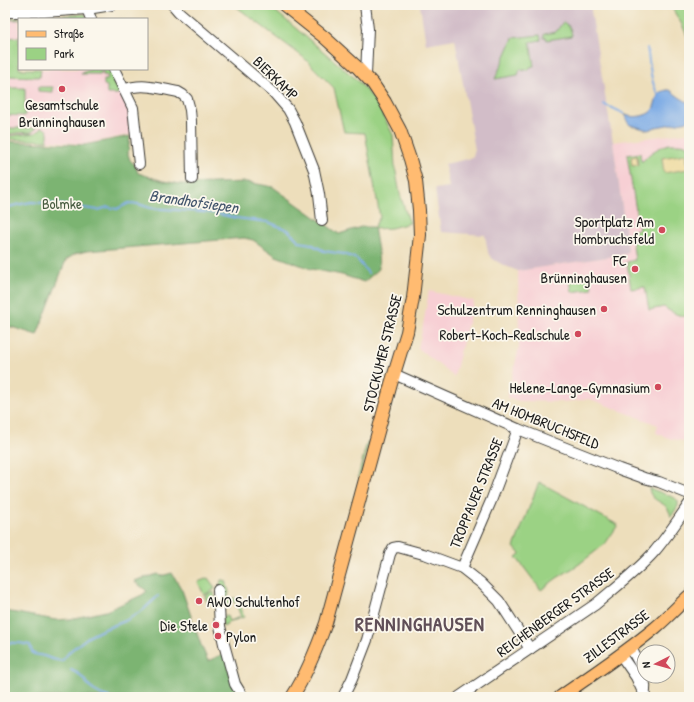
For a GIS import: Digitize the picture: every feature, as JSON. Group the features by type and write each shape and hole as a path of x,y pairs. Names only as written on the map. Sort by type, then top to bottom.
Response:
{"main road":[{"name":"STOCKUMER STRASSE","path":"284,5 324,37 366,75 385,102 400,130 410,159 416,186 420,235 413,298 407,332 394,374 326,623 296,696"},
{"name":"ZILLESTRASSE","path":"560,697 656,627 689,596"}],"street":[{"path":"5,12 89,11 112,5"},
{"name":"BIERKAMP","path":"173,5 179,12 274,93 288,109 295,122 314,170 319,194 322,221"},
{"path":"365,5 368,20 366,75"},
{"path":"114,70 133,108 139,164"},
{"path":"124,90 145,86 178,92 187,99 191,121 192,179"},
{"name":"AM HOMBRUCHSFELD","path":"394,374 518,429 619,469 659,482 689,494"},
{"name":"TROPPAUER STRASSE","path":"462,568 491,501 518,429"},
{"name":"REICHENBERGER STRASSE","path":"459,697 596,604 632,574 654,552 689,504"},
{"path":"343,697 352,679 366,640 393,548 398,547 427,555 462,568 481,583 499,601 530,648"},
{"path":"218,590 220,626 224,644 235,684 243,697"},
{"path":"625,651 639,661 645,685 645,695"}],"shaded area":[{"path":"420,5 591,5 613,142 628,250 626,254 518,271 503,265 489,255 485,235 441,232 435,189 449,187 445,164 468,159 473,156 475,150 455,39 426,44"},
{"name":"Gesamtschule Brünninghausen","path":"84,17 18,18 18,70 110,70 129,108 132,134 84,144 5,139 5,18"},
{"name":"Schulzentrum Renninghausen","path":"687,133 689,134 689,442 671,439 656,433 658,425 590,399 564,402 520,401 507,398 519,347 518,271 626,254 628,250 613,142"},
{"path":"429,291 474,301 460,349 454,377 418,348"}],"green space":[{"path":"234,5 268,5 356,79 373,98 393,135 395,167 400,194 410,223 391,228 374,229 380,217 365,133 344,132 334,88 303,57"},
{"path":"670,5 689,5 689,40 681,23"},
{"path":"85,14 87,18 56,18 59,16"},
{"path":"5,18 18,18 18,20 5,20"},
{"path":"563,22 570,28 572,36 547,40 547,38 544,38 544,34 556,32"},
{"path":"540,35 541,40 530,42 534,66 530,67 529,70 525,69 524,71 520,69 518,75 495,79 513,38"},
{"path":"18,37 18,70 41,70 40,77 5,76 5,38"},
{"path":"101,70 101,74 81,74 86,71"},
{"path":"103,70 112,70 123,92 117,94 107,94 107,86 104,85 104,80 107,80 108,76 103,75"},
{"path":"38,87 53,87 53,92 38,91"},
{"path":"5,88 25,88 25,116 5,115"},
{"path":"41,127 46,129 48,132 47,141 5,139 5,137 35,133 40,130"},
{"path":"5,128 37,128 32,132 5,135"},
{"name":"Bolmke","path":"130,136 128,154 138,173 163,181 181,184 247,182 273,187 339,234 361,227 374,227 379,269 364,282 342,275 311,269 276,256 253,240 244,238 87,251 75,254 66,260 37,335 5,325 5,141 84,145"},
{"name":"Sportplatz Am Hombruchsfeld","path":"669,144 689,145 689,317 676,314 664,307 649,310 645,287 631,289 627,262 635,260 631,231 639,229 627,155 640,153 641,161 643,161 654,151"},
{"path":"590,276 592,289 572,292 570,279"},
{"path":"369,441 360,478 359,478 367,442"},
{"path":"539,482 618,525 605,544 578,565 541,590 516,557 520,554 514,547"},
{"path":"649,488 675,498 678,501 678,506 671,517 666,507 653,497"},
{"path":"172,573 182,590 208,661 223,654 234,668 249,697 5,697 5,611 56,620 70,619 106,611 142,595 147,591 134,581 158,574 161,576"},
{"path":"208,578 215,589 204,595 198,582"},
{"path":"221,580 226,581 229,592 228,598 223,600 221,599"},
{"path":"214,592 215,601 208,604 205,597"},
{"path":"234,598 237,599 244,617 227,623 227,625 223,627 222,617 227,616 229,621 241,617 235,601 224,605 224,611 223,601"}],"sand":[{"path":"686,154 688,169 664,173 662,158"},
{"path":"637,156 638,165 632,166 631,157"}],"water":[{"path":"670,90 689,103 689,121 656,127 648,130 630,125 628,123 624,114 634,117 650,112 654,107 660,92"}],"waterway":[{"path":"647,48 652,78 658,94"},
{"path":"604,104 624,114"},
{"name":"Brandhofsiepen","path":"5,209 31,202 98,210 108,207 117,209 129,203 151,208 214,213 236,218 268,222 288,230 300,242 311,244 324,251 344,254 357,259 368,273"},
{"path":"5,643 30,645 34,654 62,661 70,651 88,637 125,621 143,610 158,596"},
{"path":"71,670 79,674 93,690 109,697"}],"place":[{"name":"Gesamtschule Brünninghausen","path":"62,89"},
{"name":"Sportplatz Am Hombruchsfeld","path":"662,230"},
{"name":"FC Brünninghausen","path":"635,269"},
{"name":"Schulzentrum Renninghausen","path":"604,309"},
{"name":"Robert-Koch-Realschule","path":"578,334"},
{"name":"Helene-Lange-Gymnasium","path":"658,387"},
{"name":"AWO Schultenhof","path":"199,601"},
{"name":"Die Stele","path":"216,625"},
{"name":"Pylon","path":"218,636"}],"district":[{"name":"RENNINGHAUSEN","path":"420,624"}]}
